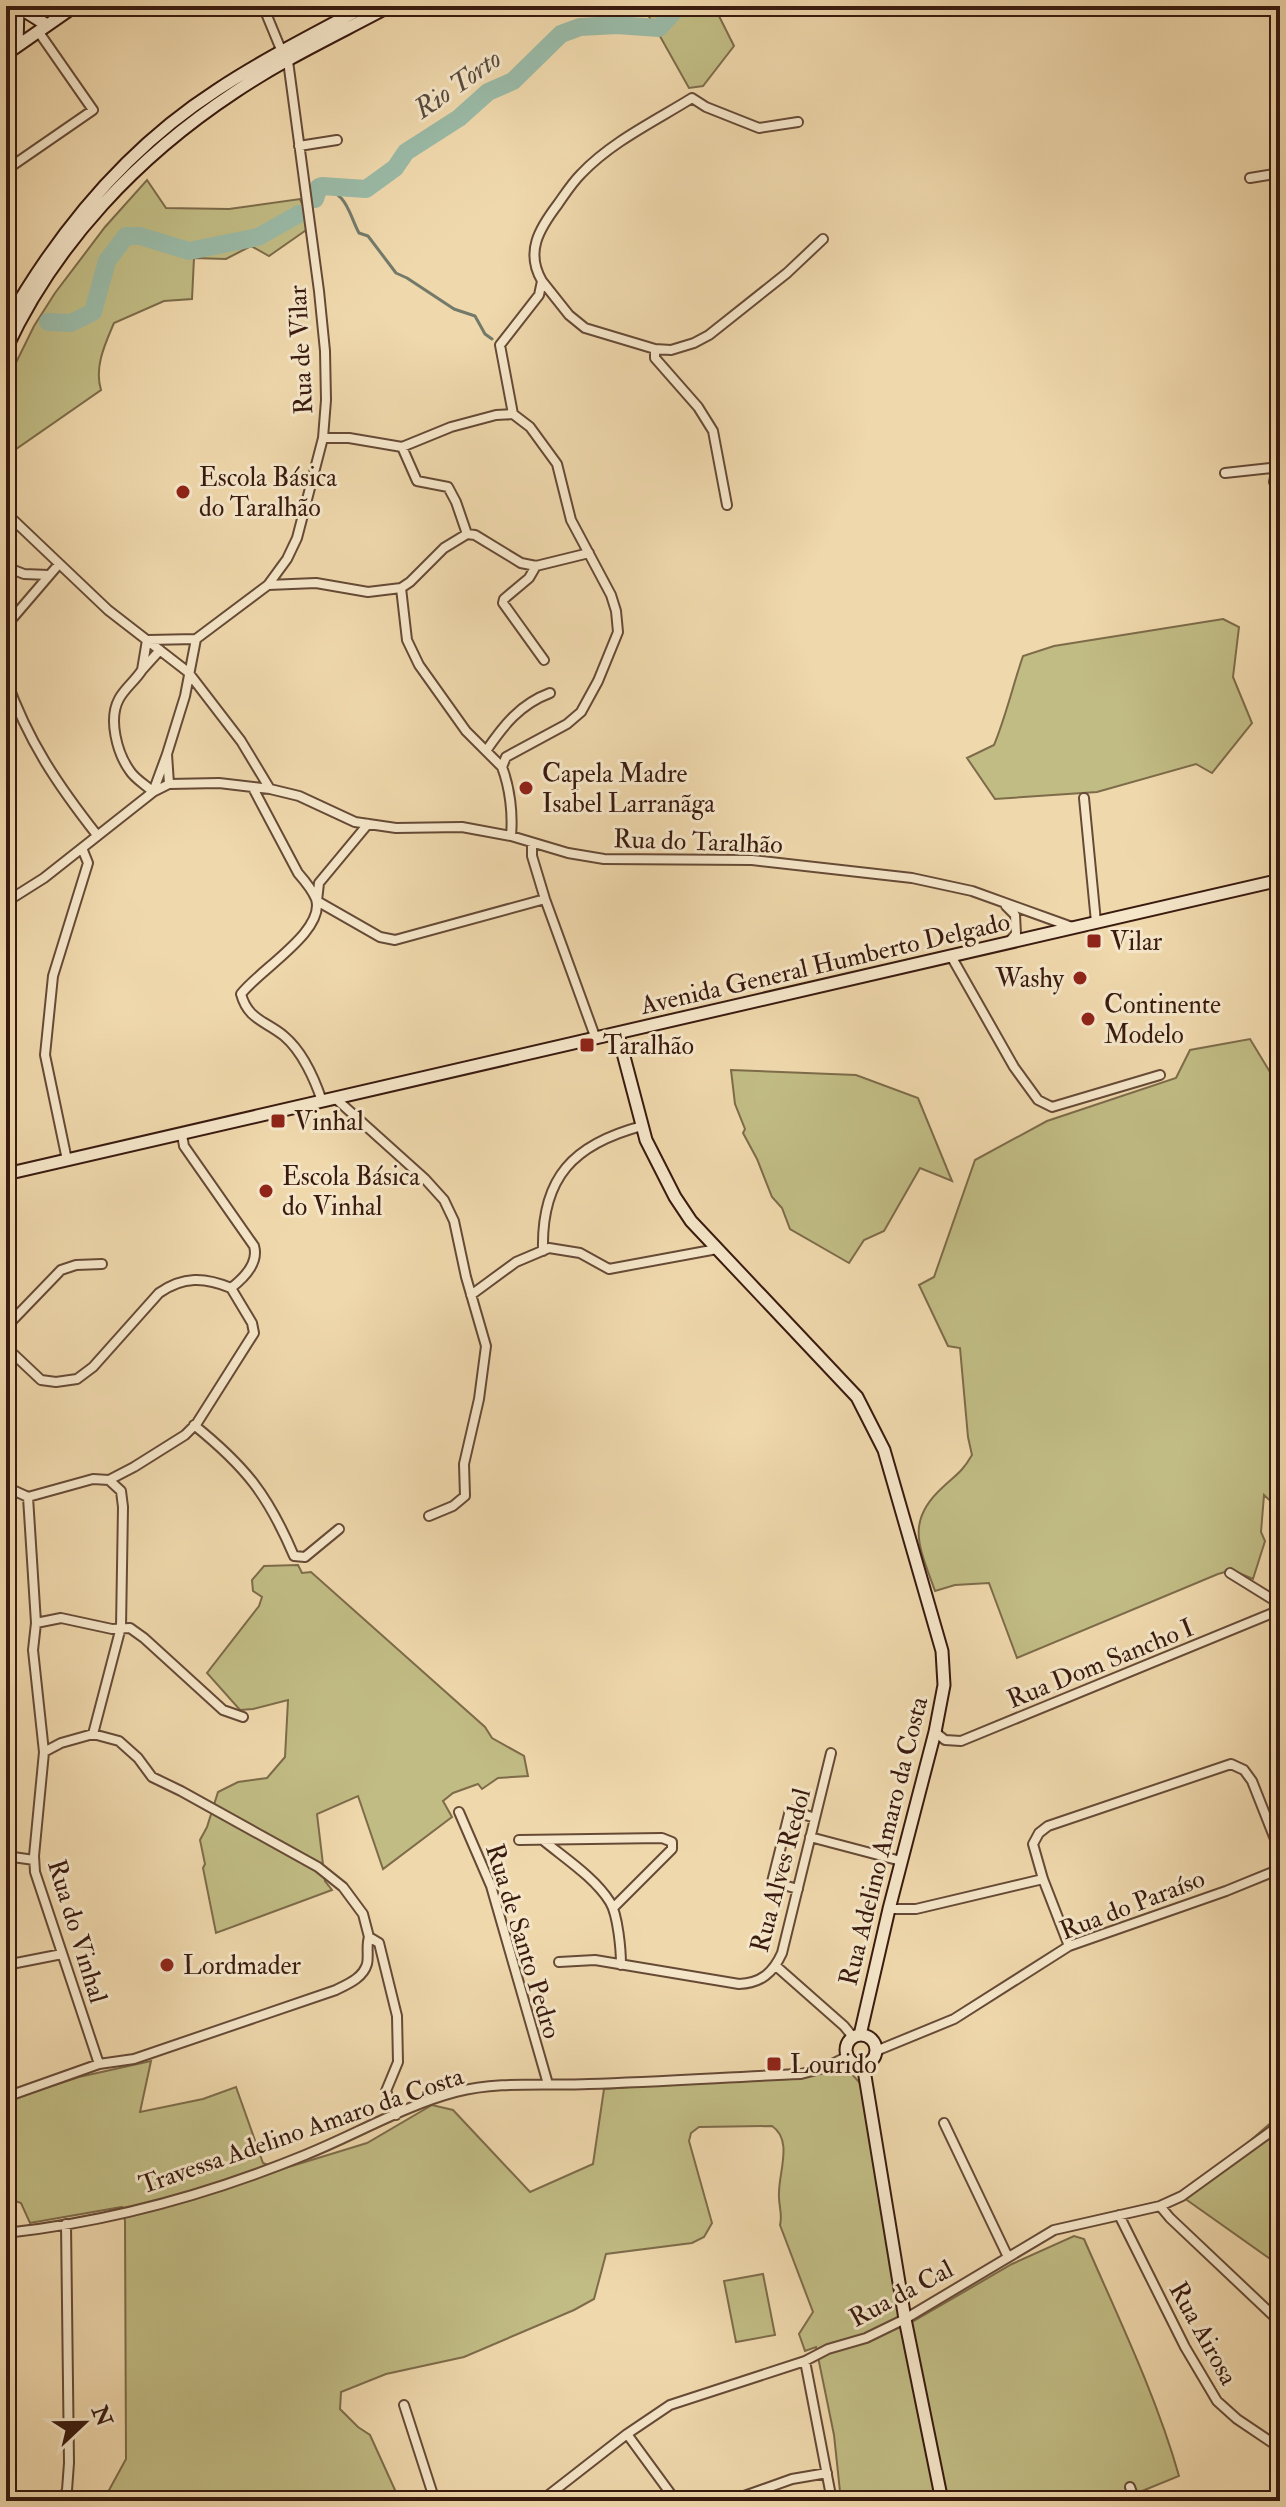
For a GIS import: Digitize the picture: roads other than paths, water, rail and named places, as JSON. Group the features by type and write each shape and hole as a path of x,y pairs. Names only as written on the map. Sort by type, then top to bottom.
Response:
{"street":[{"path":"6,170 93,110 43,28 18,6"},
{"path":"17,46 18,6"},
{"path":"6,54 75,6"},
{"name":"Rua de Vilar","path":"196,639 268,585 287,559 297,538 323,438 325,351 299,146 285,56 263,6"},
{"path":"6,349 24,314 74,238 125,180 185,126 285,56 366,6"},
{"path":"6,324 53,247 132,158 214,91 390,6"},
{"path":"798,122 759,128 706,107 692,98 615,146 581,174 551,212 539,233 533,261 542,281 569,315 585,328 655,349 671,350 709,335 787,273 823,239"},
{"path":"299,146 337,140"},
{"path":"1250,178 1280,173"},
{"path":"513,414 500,345 539,295 542,281"},
{"path":"655,349 655,358 698,407 713,431 727,505"},
{"path":"323,438 349,438 402,447 451,427 496,415 513,414 530,427 557,464 571,520 611,595 618,632 581,712 567,724 511,753 502,767"},
{"path":"402,447 417,481 448,487 467,534"},
{"path":"1225,473 1279,468 1274,482 1280,492"},
{"path":"6,513 108,610 188,672 241,741 270,789"},
{"path":"268,585 316,583 368,592 401,588 444,548 467,534 475,535 521,563 536,566 589,553"},
{"path":"6,628 59,564"},
{"path":"536,566 529,578 503,603 544,660"},
{"path":"6,567 24,574 49,575"},
{"path":"401,588 407,640 419,665 466,731 502,767 512,821 511,836"},
{"path":"147,640 196,639 185,696 153,792 130,772 120,751 113,717 119,699 160,650"},
{"path":"142,670 147,640"},
{"path":"6,679 39,755 97,835"},
{"path":"486,751 507,722 537,698 550,693"},
{"path":"167,754 169,784"},
{"name":"Rua do Taralhão","path":"6,902 44,878 153,792 169,784 219,783 299,796 355,822 396,828 462,827 604,859 752,860 912,878 972,891 1073,927"},
{"path":"253,788 298,873 317,901 380,937 395,940 545,899"},
{"path":"1084,798 1096,922"},
{"path":"322,1101 305,1063 286,1038 256,1019 245,1007 241,994 306,934 316,913 319,883 368,824"},
{"path":"532,843 532,856 545,899 596,1039"},
{"path":"67,1160 45,1055 53,976 88,863 82,848"},
{"name":"Avenida General Humberto Delgado","path":"6,1174 1280,880"},
{"path":"1002,903 1015,915 1016,934 1008,943"},
{"path":"951,956 1014,1067 1038,1100 1052,1107 1160,1075"},
{"name":"Rua Adelino Amaro da Costa","path":"618,1034 642,1126 659,1169 675,1197 691,1221 857,1397 878,1434 942,1651 944,1685 935,1732 856,2036"},
{"path":"335,1098 444,1200 454,1221 486,1346 479,1399 464,1464 465,1496 453,1506 429,1516"},
{"path":"543,1251 542,1227 550,1196 575,1156 598,1141 642,1126"},
{"path":"182,1135 184,1146 257,1254 242,1279 231,1288"},
{"path":"471,1295 516,1262 549,1248 580,1253 609,1269 717,1249"},
{"path":"6,1327 61,1270 76,1265 102,1264"},
{"path":"6,1347 41,1380 56,1382 77,1379 93,1367 159,1293 168,1286 195,1279 213,1281 231,1288 252,1323 254,1333 194,1425 185,1435 134,1467 109,1480 93,1479 28,1497 6,1487"},
{"path":"194,1425 223,1448 252,1479 277,1516 294,1556 305,1557 339,1529"},
{"path":"93,1734 121,1627 123,1507 121,1491 109,1480"},
{"name":"Rua do Vinhal","path":"28,1497 36,1623 33,1650 44,1752 35,1872 99,2064"},
{"path":"1230,1573 1280,1604"},
{"name":"Rua Dom Sancho I","path":"935,1732 945,1740 961,1741 1280,1610"},
{"path":"36,1623 61,1618 112,1629 130,1628 223,1710 243,1717"},
{"path":"6,2097 99,2064 134,2059 336,1990 356,1980 367,1965 369,1937 363,1914 343,1887 318,1867 152,1777 138,1758 119,1741 93,1734 44,1752"},
{"name":"Rua Alves Redol","path":"559,1962 595,1960 739,1984 767,1975 782,1953 831,1753"},
{"path":"1069,1946 1033,1844 1039,1833 1048,1826 1231,1764 1244,1770 1252,1781 1280,1852"},
{"path":"798,1889 772,1882 790,1810 815,1818"},
{"name":"Rua de Santo Pedro","path":"459,1812 491,1886 548,2084"},
{"path":"810,1837 901,1861"},
{"path":"519,1840 662,1838 672,1842 672,1849 664,1859 613,1908"},
{"path":"543,1840 599,1888 613,1908 621,1965"},
{"path":"6,1856 34,1860"},
{"name":"Rua do Paraíso","path":"876,2051 954,2019 1069,1946 1280,1869"},
{"path":"889,1909 916,1909 1043,1879"},
{"path":"369,1937 379,1943 397,2016 398,2062 386,2091 396,2115"},
{"path":"6,1965 62,1954"},
{"path":"776,1966 856,2036 871,2038 876,2051 873,2058 863,2064 856,2064 848,2056 846,2048 856,2036"},
{"name":"Travessa Adelino Amaro da Costa","path":"6,2233 154,2205 257,2173 457,2092 509,2085 801,2074 824,2068 848,2056"},
{"path":"863,2064 905,2319 942,2501"},
{"path":"944,2123 1008,2257"},
{"name":"Rua da Cal","path":"545,2500 627,2434 670,2405 866,2338 905,2319 1054,2230 1160,2206 1182,2196 1280,2125"},
{"path":"1160,2206 1280,2322"},
{"name":"Rua Airosa","path":"1119,2215 1185,2347 1217,2401 1237,2419 1280,2448"},
{"path":"62,2501 67,2490 69,2463 66,2224"},
{"path":"805,2361 832,2501"},
{"path":"404,2405 435,2501"},
{"path":"627,2434 676,2501"},
{"path":"730,2501 792,2479 827,2473"},
{"path":"1130,2487 1135,2501"}],"waterway":[{"name":"Rio Torto","path":"315,199 322,186 366,189 395,168 406,152 459,118 488,92 513,81 561,34 580,27 617,25 659,28 679,6"},
{"path":"318,192 335,193 341,198 359,233 368,236 396,273 454,309 475,316 485,334 492,339"},
{"name":"Rio Torto","path":"48,322 71,323 93,312 107,261 126,236 140,236 189,251 258,237 299,214"}],"place":[{"name":"Escola Básica do Taralhão","path":"183,492"},
{"name":"Capela Madre Isabel Larranãga","path":"526,788"},
{"name":"Vilar","path":"1094,941"},
{"name":"Washy","path":"1080,978"},
{"name":"Continente Modelo","path":"1088,1019"},
{"name":"Taralhão","path":"587,1045"},
{"name":"Vinhal","path":"278,1121"},
{"name":"Escola Básica do Vinhal","path":"266,1191"},
{"name":"Lordmader","path":"167,1965"},
{"name":"Lourido","path":"774,2064"}]}
